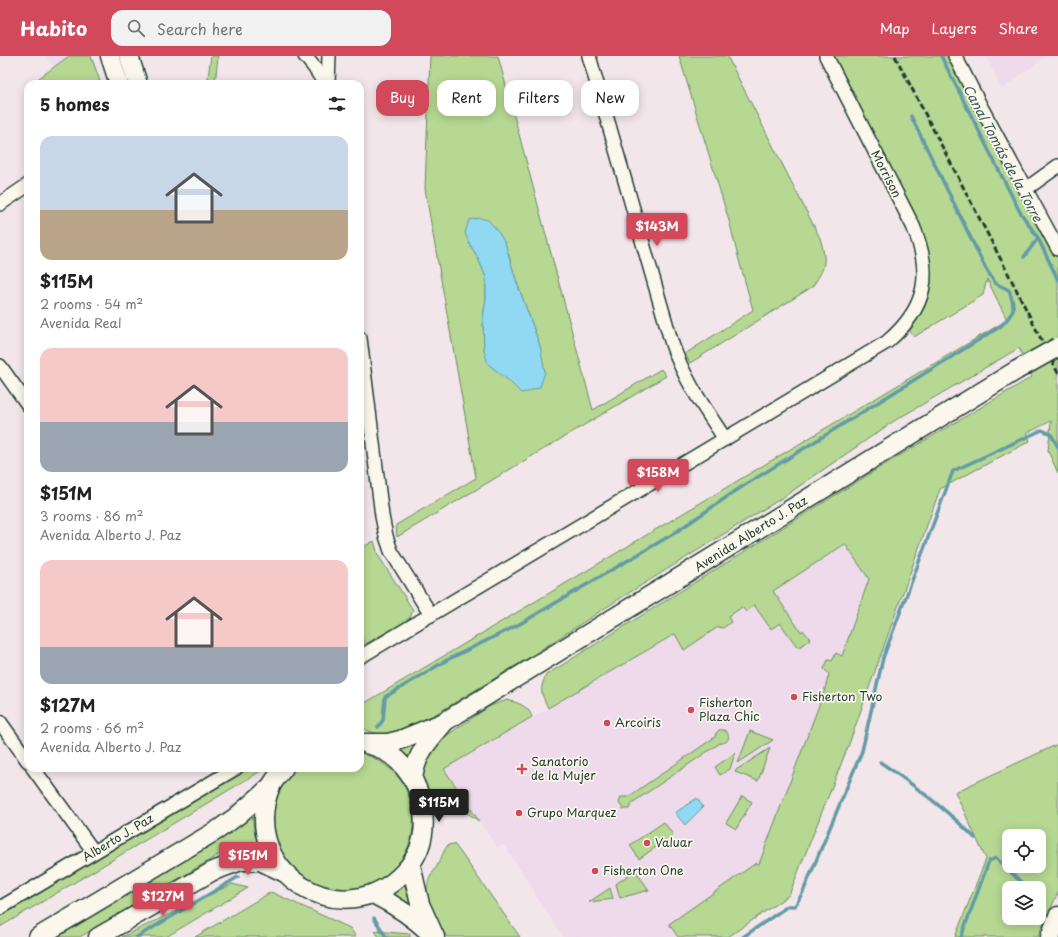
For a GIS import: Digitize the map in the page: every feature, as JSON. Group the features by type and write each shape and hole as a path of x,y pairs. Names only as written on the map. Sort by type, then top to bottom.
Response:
{"main road":[{"path":"110,56 118,80"},
{"path":"129,56 137,80"},
{"name":"Avenida Alberto J. Paz","path":"364,742 388,743 400,740 444,722 1017,370 1058,347"},
{"name":"Avenida Alberto J. Paz","path":"413,779 415,766 421,751 444,722"},
{"path":"281,772 271,787 265,804 264,822 266,840 273,858 284,873 296,885 311,894 336,900 356,900 375,895 395,882 411,865 423,836 423,806 413,779 400,763 383,750 364,743"},
{"path":"38,937 219,829 271,787"},
{"path":"98,937 220,868 241,861 260,861 284,873"},
{"path":"411,865 420,904 434,937"},
{"path":"375,895 398,907 418,922 434,937"},
{"path":"1050,937 1058,916"}],"street":[{"path":"305,56 322,80"},
{"path":"328,80 329,56"},
{"path":"589,56 679,364 690,385 725,439"},
{"name":"Morrison","path":"364,655 887,342 900,332 910,319 920,297 924,277 924,259 920,242 826,56"},
{"path":"955,56 1058,249"},
{"path":"1026,189 1058,166"},
{"path":"0,204 24,188"},
{"path":"0,366 24,399"},
{"path":"364,370 382,516 386,536 391,551 431,614"},
{"path":"0,722 24,755"},
{"path":"36,772 94,852"},
{"name":"Alberto J. Paz","path":"0,908 229,772"}],"shaded area":[{"path":"46,56 69,56 54,67"},
{"path":"986,56 1046,56 1002,89"},
{"name":"Fisherton Plaza Chic","path":"919,484 774,881 689,937 563,937 505,847 503,845 497,847 443,770 763,583"}],"green space":[{"path":"69,56 91,56 100,80 36,80"},
{"path":"211,56 218,56 215,80 208,80"},
{"path":"430,56 498,56 504,80 504,116 514,116 593,410 661,369 666,376 397,537 396,525 476,478 425,189 428,116 429,116","holes":["505,243 516,280 540,346 521,393 508,380 484,350 483,318 486,299 486,277 477,256 470,245"]},
{"path":"679,56 727,56 820,238 824,253 823,269 812,287 690,363 685,354 753,310 730,224"},
{"path":"833,56 955,56 1058,249 1058,473 1048,451 1051,421 1027,433 1030,441 940,489 849,744 789,895 728,937 678,937 669,924 756,863 759,864 824,692 829,674 824,669 828,660 832,661 836,653 842,656 869,579 845,544 773,591 801,632 803,630 810,639 798,648 780,623 771,629 754,605 746,612 742,607 728,617 731,622 723,628 718,627 684,650 675,634 548,708 542,692 542,684 546,675 887,463 1032,377 1019,348 894,421 785,496 616,601 525,660 421,723 394,734 378,734 364,729 364,704 1007,320 987,279 983,295 914,337 909,330 921,313 928,294 930,274 928,251 917,219"},
{"path":"374,541 378,555 413,610 409,620 365,644 364,641 364,547"},
{"path":"507,700 525,707 532,717 444,769 479,821 458,807 447,806 434,801 425,794 420,783 426,754 437,742 490,706"},
{"path":"433,730 411,763 401,756 397,747"},
{"path":"719,730 726,731 728,733 727,741 720,743 632,803 629,809 623,809 619,803 621,797 628,797 715,737"},
{"path":"750,731 773,740 738,763"},
{"path":"1058,744 1058,893 1046,918 1046,881 1002,881 1002,925 1043,925 1038,937 955,937 986,859 955,792"},
{"path":"770,748 758,781 735,772 736,770"},
{"path":"735,753 730,769 720,775 715,767"},
{"path":"364,754 388,767 396,774 407,791 413,812 413,827 408,848 397,866 388,875 378,881 354,890 342,891 317,886 306,880 295,871 279,848 275,835 274,821 275,807 279,794 289,776 293,772 364,772"},
{"path":"243,772 259,772 0,927 0,916"},
{"path":"742,796 752,802 736,829 726,823"},
{"path":"252,816 255,836 260,846 237,847 225,851 80,937 55,937 235,829"},
{"path":"664,822 673,835 639,859 630,845"},
{"path":"454,844 520,937 447,937 432,912 427,897 427,890 430,878 445,850 448,845"},
{"path":"635,870 649,890 620,898 616,884"},
{"path":"405,883 406,892 411,905 388,896"},
{"path":"232,884 248,888 166,937 122,937"},
{"path":"610,888 613,899 589,902"},
{"path":"271,892 350,928 356,937 195,937"},
{"path":"375,931 410,934 410,937 379,937"}],"water":[{"path":"479,218 488,220 497,230 505,243 516,280 540,346 545,372 540,387 527,392 521,393 488,364 484,350 483,318 486,299 486,277 465,233 469,220"},
{"path":"697,798 703,807 685,825 675,813"}],"waterway":[{"name":"Canal Tomás de la Torre","path":"941,56 1020,212 1038,238 1058,280"},
{"path":"378,727 383,720 385,697 447,660 518,625 673,534 740,488 1001,326 1006,321 1013,310 1013,302 1009,290 995,283 986,269 911,116"},
{"path":"1024,257 1038,238"},
{"path":"743,937 788,906 795,906 803,892 862,751 883,658 953,471 1042,430 1051,434 1058,447"},
{"path":"880,762 953,817 975,838"},
{"path":"961,937 989,861 996,858 1020,881"},
{"path":"137,937 238,877"},
{"path":"374,918 386,937"}],"railway":[{"path":"895,56 1058,373"},
{"path":"1051,346 1058,359"}],"place":[{"name":"Fisherton Two","path":"794,697"},
{"name":"Fisherton Plaza Chic","path":"691,710"},
{"name":"Arcoiris","path":"607,723"},
{"name":"Sanatorio de la Mujer","path":"522,769"},
{"name":"Grupo Marquez","path":"519,813"},
{"name":"Valuar","path":"647,843"},
{"name":"Fisherton One","path":"595,871"}]}
